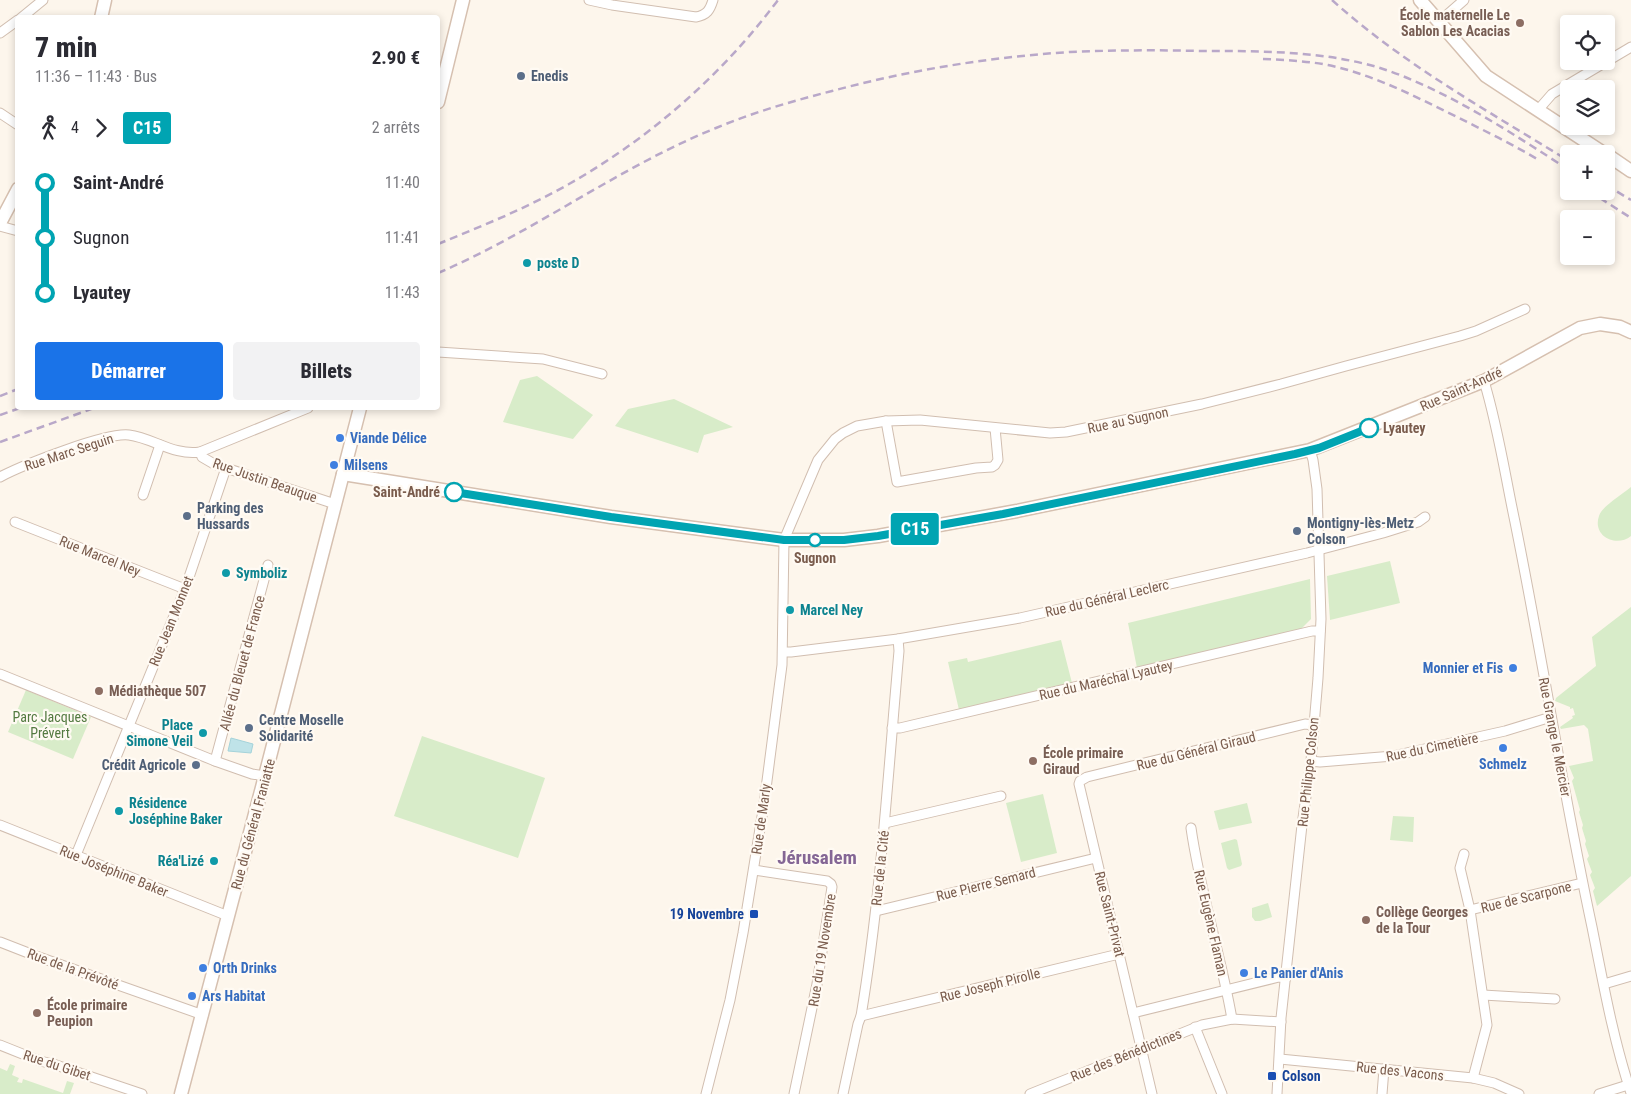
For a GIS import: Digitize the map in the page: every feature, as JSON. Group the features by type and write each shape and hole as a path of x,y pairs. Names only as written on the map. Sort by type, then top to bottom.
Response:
{"street":[{"path":"25,15 43,0"},
{"path":"102,15 105,0"},
{"path":"440,94 463,0"},
{"path":"589,0 690,16 703,16 708,12 713,0"},
{"path":"1420,0 1486,76 1592,145"},
{"path":"1439,22 1464,0"},
{"path":"0,33 15,22"},
{"path":"1538,110 1552,94 1631,48"},
{"path":"0,112 15,122"},
{"path":"1615,160 1631,171"},
{"path":"15,195 0,224 15,230"},
{"name":"Rue au Sugnon","path":"784,540 813,471 826,449 843,433 857,426 886,421 920,420 1058,434 1193,406 1281,384 1460,336 1476,331 1525,309"},
{"name":"Rue Saint-André","path":"343,474 611,517 784,540 844,540 878,536 1017,511 1310,450 1484,381 1573,330 1600,324 1620,327 1631,332"},
{"path":"440,352 543,359 602,374"},
{"name":"Rue Grange le Mercier","path":"1484,381 1531,599 1582,883 1617,1044 1630,1087"},
{"name":"Rue Marc Seguin","path":"0,476 56,454 115,436 128,435 182,452 200,452 303,410"},
{"name":"Rue du Général Franiatte","path":"181,1094 359,410"},
{"path":"886,421 897,482 996,465 998,460 995,428"},
{"path":"143,495 160,445"},
{"name":"Rue Philippe Colson","path":"1277,1094 1281,1022 1302,825 1311,761 1318,678 1321,619 1316,489 1310,450"},
{"name":"Rue Justin Beauque","path":"200,452 206,460 226,468 335,504"},
{"name":"Rue Jean Monnet","path":"76,855 185,589 226,468"},
{"name":"Rue du Général Leclerc","path":"783,652 898,639 1020,618 1383,534 1418,522 1425,517"},
{"name":"Rue Marcel Ney","path":"15,522 185,589"},
{"name":"Rue de Marly","path":"706,1094 730,1000 754,870 768,775 783,652 784,540"},
{"name":"Allée du Bleuet de France","path":"215,761 268,565"},
{"name":"Rue du Maréchal Lyautey","path":"892,728 900,728 1320,631"},
{"name":"Rue de la Cité","path":"843,1094 861,1016 872,950 885,823 899,651 898,639"},
{"path":"0,674 215,761 252,774 265,776"},
{"name":"Rue du Cimetière","path":"1311,761 1393,756 1505,731 1551,717"},
{"name":"Rue du Général Giraud","path":"1080,780 1305,724 1313,725"},
{"name":"Rue Saint-Privat","path":"1080,780 1096,858 1152,1094"},
{"path":"885,823 1001,796"},
{"name":"Rue Joséphine Baker","path":"0,825 228,916"},
{"name":"Rue Eugène Flaman","path":"1191,828 1196,860 1232,1019"},
{"path":"1464,854 1460,868 1470,910 1487,1026 1473,1078"},
{"name":"Rue Pierre Semard","path":"876,911 1096,858"},
{"name":"Rue du 19 Novembre","path":"754,870 827,881 832,887 817,984 794,1094"},
{"name":"Rue de Scarpone","path":"1470,910 1582,883"},
{"name":"Rue de la Prévôté","path":"0,942 202,1015"},
{"name":"Rue Joseph Pirolle","path":"861,1016 1119,954"},
{"path":"1604,984 1631,976"},
{"path":"1133,1013 1279,977 1286,978"},
{"path":"1483,995 1554,999"},
{"name":"Rue des Bénédictines","path":"1030,1094 1214,1021 1232,1019 1281,1022"},
{"name":"Rue des Bénédictines","path":"1196,1028 1222,1094"},
{"name":"Rue du Gibet","path":"0,1045 40,1061 142,1094"},
{"name":"Rue des Vacons","path":"1280,1059 1473,1078 1494,1083 1518,1094"},
{"path":"1382,1094 1384,1069"},
{"path":"1599,1094 1630,1087"}],"green space":[{"path":"537,376 593,415 573,439 503,422 520,380"},
{"path":"674,399 733,427 704,435 698,453 615,426 628,409"},
{"path":"1631,487 1631,536 1619,541 1607,538 1599,529 1599,516 1608,504"},
{"path":"1390,561 1400,603 1330,620 1327,576"},
{"path":"1310,579 1311,619 1301,629 1137,668 1128,623"},
{"path":"1631,607 1631,876 1597,906 1593,891 1595,888 1590,875 1592,872 1587,859 1589,856 1585,844 1580,810 1572,781 1574,778 1569,766 1593,761 1588,729 1584,725 1561,729 1560,727 1575,715 1573,708 1570,709 1570,707 1555,701 1556,698 1596,666 1592,637"},
{"path":"1061,640 1072,683 959,710 948,662 967,658 968,662"},
{"name":"Parc Jacques Prévert","path":"26,690 91,717 73,759 8,732"},
{"path":"422,736 545,778 518,858 394,816"},
{"path":"1043,794 1057,853 1021,862 1006,803"},
{"path":"1247,803 1252,823 1219,830 1214,811"},
{"path":"1393,816 1414,817 1413,842 1390,840"},
{"path":"1237,840 1242,864 1229,870 1221,843"},
{"path":"1268,903 1272,917 1255,921 1252,917 1252,908"},
{"path":"10,1064 15,1066 12,1075 19,1078 17,1082 22,1083 23,1079 63,1093 67,1081 74,1083 70,1094 0,1094 0,1068 7,1071"}],"water":[{"path":"231,738 253,744 251,753 228,751"}],"railway":[{"path":"440,243 553,193 599,166 628,146 683,103 709,79 756,28 778,0"},
{"path":"1332,0 1359,23 1417,66 1560,156"},
{"path":"440,272 508,239 645,161 716,128 745,117 861,83 980,61 1040,54 1153,50 1247,51 1313,55 1356,62 1377,67 1426,86 1500,126 1560,164"},
{"path":"1263,59 1328,65 1345,69 1395,87 1537,159"},
{"path":"1615,190 1631,200"},
{"path":"1603,200 1631,218"},
{"path":"0,396 15,390"},
{"path":"0,415 15,410"},
{"path":"0,442 88,410"}],"bus line":[{"name":"C15","path":"454,492 611,517 784,540 844,540 967,521 1295,454 1319,448 1369,428"}],"place":[{"name":"École maternelle Le Sablon Les Acacias","path":"1520,23"},
{"name":"Enedis","path":"521,76"},
{"name":"poste D","path":"527,263"},
{"name":"Lyautey","path":"1369,428"},
{"name":"Viande Délice","path":"340,438"},
{"name":"Milsens","path":"334,465"},
{"name":"Saint-André","path":"454,492"},
{"name":"Parking des Hussards","path":"187,516"},
{"name":"Montigny-lès-Metz Colson","path":"1297,531"},
{"name":"Sugnon","path":"815,540"},
{"name":"Symboliz","path":"226,573"},
{"name":"Marcel Ney","path":"790,610"},
{"name":"Monnier et Fis","path":"1513,668"},
{"name":"Médiathèque 507","path":"99,691"},
{"name":"Centre Moselle Solidarité","path":"249,728"},
{"name":"Place Simone Veil","path":"203,733"},
{"name":"Schmelz","path":"1503,748"},
{"name":"École primaire Giraud","path":"1033,761"},
{"name":"Crédit Agricole","path":"196,765"},
{"name":"Résidence Joséphine Baker","path":"119,811"},
{"name":"Réa'Lizé","path":"214,861"},
{"name":"19 Novembre","path":"754,914"},
{"name":"Collège Georges de la Tour","path":"1366,920"},
{"name":"Orth Drinks","path":"203,968"},
{"name":"Le Panier d'Anis","path":"1244,973"},
{"name":"Ars Habitat","path":"192,996"},
{"name":"École primaire Peupion","path":"37,1013"},
{"name":"Colson","path":"1272,1076"}],"district":[{"name":"Jérusalem","path":"817,857"}]}
